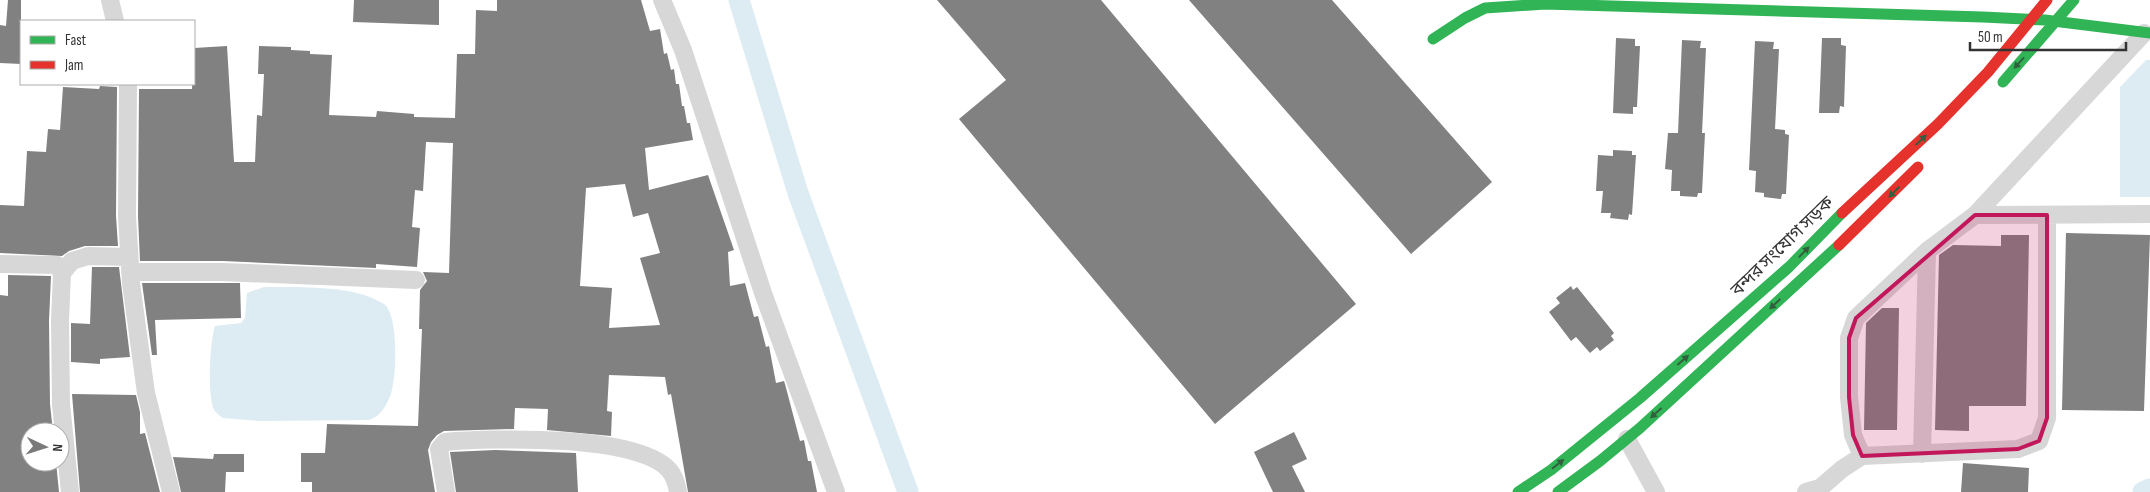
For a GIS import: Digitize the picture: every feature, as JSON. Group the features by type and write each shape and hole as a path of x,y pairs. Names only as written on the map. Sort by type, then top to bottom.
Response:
{"main road":[{"name":"বন্দর সংযোগ সড়ক","path":"1518,492 1551,470 1640,398 1789,267 1832,222 1938,124 1988,72 2048,0"},
{"path":"1998,87 2074,0"},
{"path":"1433,39 1465,18 1486,8 1517,3 1851,11 2032,19 2147,33"},
{"name":"বন্দর সংযোগ সড়ক","path":"1558,492 1627,439 1871,214 1929,156"}],"street":[{"path":"110,0 115,20"},
{"path":"662,0 683,50 764,293 836,492"},
{"path":"1862,456 1853,435 1850,407 1849,338 1856,318 1927,251 1974,215 2147,33"},
{"path":"128,85 127,216 129,264 146,393 171,492"},
{"path":"1974,215 2150,214"},
{"path":"1806,492 1820,488 1842,469 1862,456 2018,450 2039,441 2047,418 2047,215"},
{"path":"1922,454 1927,251"},
{"path":"62,272 72,261 88,256 129,264 223,272 416,280"},
{"path":"0,264 57,265 62,272 60,321 62,404 70,492"},
{"path":"1627,439 1656,492"},
{"path":"446,492 439,449 445,442 542,440 576,441 608,446 655,460 672,472 678,492"}],"highlighted area":[{"path":"1975,215 2047,215 2047,418 2039,441 2018,449 1862,456 1853,435 1849,397 1849,338 1856,318"}],"shaded area":[{"path":"2146,60 2150,60 2150,197 2120,197 2120,87"},
{"path":"264,287 307,287 355,292 369,296 386,306 394,327 395,367 392,391 379,414 369,420 260,421 223,418 214,410 210,393 210,381 215,326 241,323 245,318 247,293"}],"building":[{"path":"8,0 21,0 20,64 0,63 0,25 6,26"},
{"path":"354,0 439,0 439,25 353,22"},
{"path":"497,0 641,0 650,31 660,29 664,54 667,53 671,70 674,69 676,84 679,84 682,106 684,106 687,123 690,123 693,140 645,148 649,190 708,175 734,250 728,252 730,286 745,283 754,317 758,316 766,347 769,346 776,383 784,381 800,441 804,440 808,461 811,461 817,492 688,492 671,394 668,395 665,377 609,375 607,411 612,412 611,436 547,430 548,409 515,408 514,429 444,431 437,435 431,442 428,450 435,492 312,492 312,482 301,482 301,453 325,453 327,424 418,426 422,329 419,329 420,290 427,281 423,272 449,273 453,143 426,142 423,191 415,190 412,227 420,228 417,267 376,264 376,268 223,261 140,261 138,216 139,89 192,89 192,85 195,85 195,48 227,46 234,162 255,162 257,115 262,116 264,74 258,74 259,46 291,47 291,50 310,51 310,54 332,55 329,115 376,117 377,111 414,114 414,117 455,118 457,54 475,54 476,10 497,11","holes":["625,184 633,217 648,213 660,253 640,258 660,325 609,328 612,288 580,286 586,188"]},
{"path":"937,0 1101,0 1356,304 1215,424 959,119 1006,80"},
{"path":"1189,0 1332,0 1492,182 1411,254"},
{"path":"1616,38 1635,39 1635,46 1640,46 1637,107 1633,107 1633,114 1613,113"},
{"path":"1822,38 1841,38 1841,45 1846,46 1844,107 1840,106 1839,113 1819,113"},
{"path":"1682,40 1701,41 1700,48 1706,48 1702,133 1705,133 1702,193 1698,193 1697,197 1680,196 1680,191 1671,191 1672,170 1665,169 1668,133 1678,133"},
{"path":"1755,41 1774,42 1773,49 1779,49 1775,129 1785,130 1785,134 1789,135 1786,194 1782,194 1781,199 1764,197 1764,193 1755,192 1756,171 1749,170"},
{"path":"100,86 117,87 116,216 118,246 85,246 69,251 62,256 0,253 0,205 24,206 27,151 46,152 48,129 60,130 63,87 99,89"},
{"path":"1613,150 1632,151 1632,155 1636,155 1632,215 1629,214 1628,220 1610,218 1611,213 1601,213 1603,191 1596,191 1598,155 1613,156"},
{"path":"2066,233 2150,235 2144,411 2062,410"},
{"path":"2001,235 2029,235 2026,406 1969,406 1969,431 1935,430 1939,255 1953,245 2001,246"},
{"path":"92,267 119,267 130,357 100,359 100,364 71,362 71,323 90,324"},
{"path":"8,275 51,276 49,321 52,422 20,422 20,472 57,472 59,492 0,492 0,295 8,296"},
{"path":"142,283 240,283 241,318 155,320 157,355 152,355"},
{"path":"1571,286 1573,290 1577,287 1614,333 1611,336 1614,340 1600,351 1597,347 1590,353 1576,337 1571,341 1549,312 1560,303 1556,298"},
{"path":"1882,308 1899,308 1897,430 1864,430 1866,323"},
{"path":"72,394 136,395 140,412 140,434 145,433 160,492 80,492"},
{"path":"1294,432 1307,459 1292,466 1305,492 1273,492 1254,452"},
{"path":"495,450 576,453 578,492 456,492 450,452"},
{"path":"214,454 244,454 244,472 226,472 225,492 181,492 173,457 213,459"},
{"path":"1963,463 2029,468 2028,492 1961,492"}],"waterway":[{"path":"739,0 798,193 908,492"},
{"path":"2143,492 2150,489"}],"traffic: fast":[{"path":"2003,82 2074,0"},
{"path":"1433,39 1465,18 1485,8 1545,4 1983,17 2045,20 2150,33"},
{"path":"1518,492 1551,470 1640,398 1789,267 1842,213"},
{"path":"1558,492 1640,428 1839,245"}],"traffic: jam":[{"path":"1842,213 1938,124 1988,72 2047,0"},
{"path":"1839,245 1918,167"}]}
